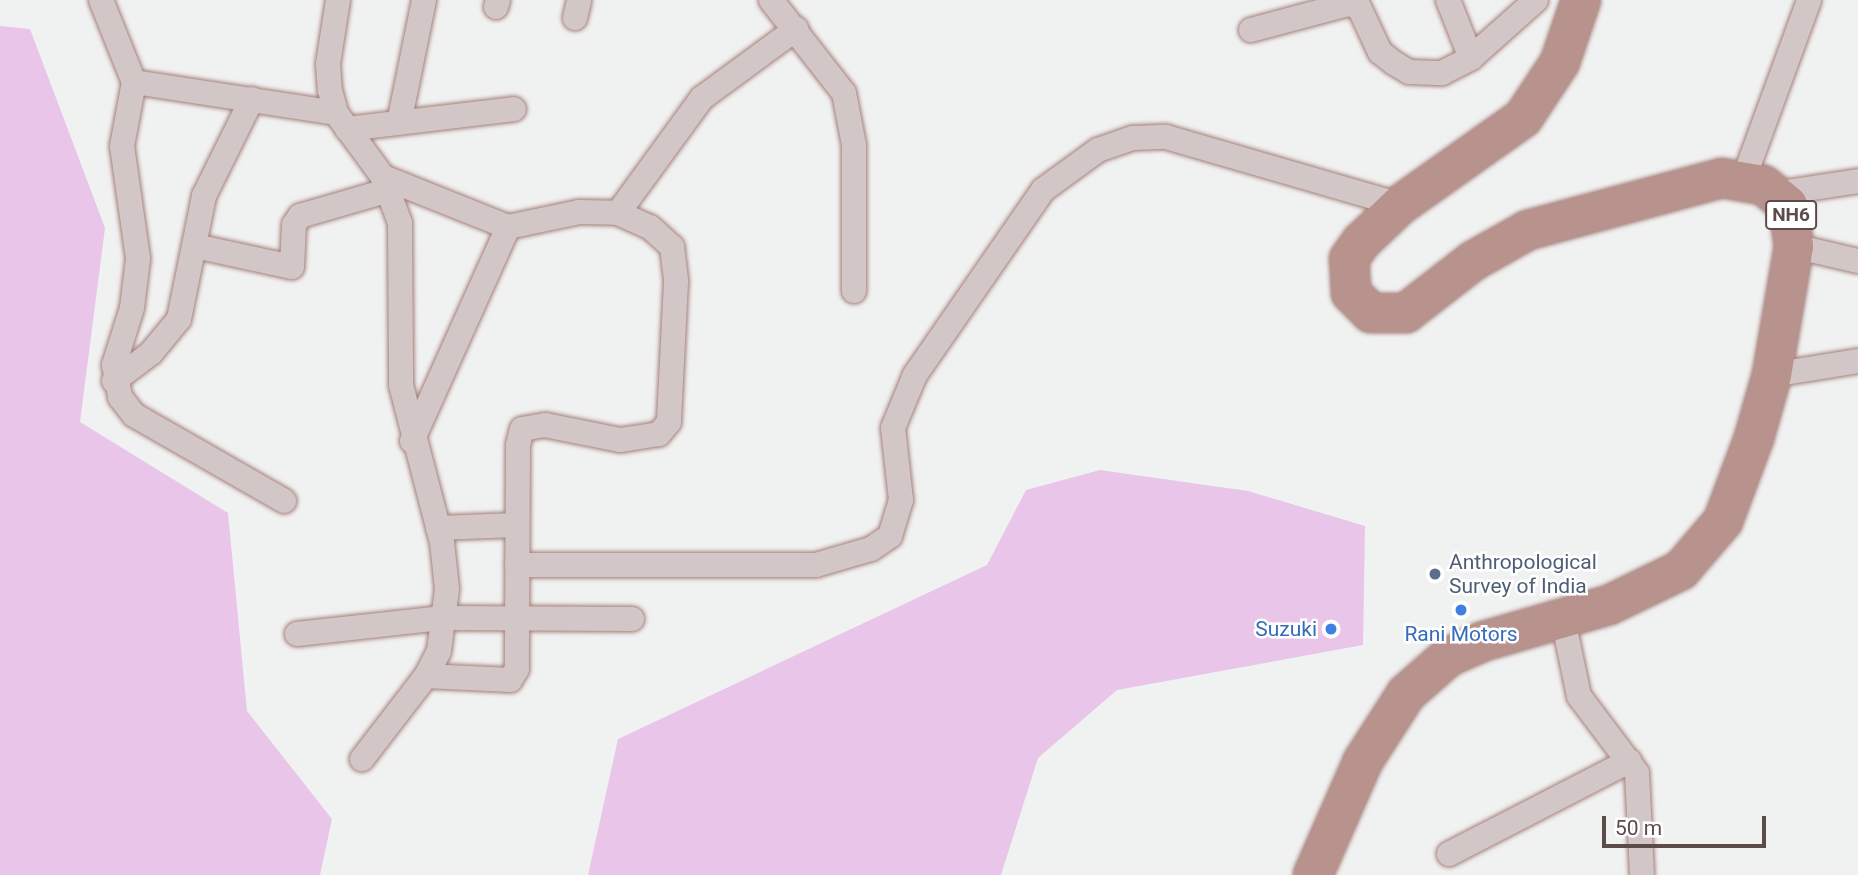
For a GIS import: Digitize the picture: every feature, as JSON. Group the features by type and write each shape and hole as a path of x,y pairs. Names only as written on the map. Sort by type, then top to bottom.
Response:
{"highway":[{"name":"NH6","path":"1313,875 1363,761 1406,694 1448,657 1511,631 1563,619 1651,589 1704,547 1738,489 1772,375 1794,246 1791,215 1780,193 1744,178 1692,184 1528,230 1474,261 1427,302 1386,317 1358,303 1348,267 1361,242 1399,205 1523,118 1560,62 1581,0"}],"street":[{"path":"101,0 134,82 122,146 138,259 114,381 134,415 284,501"},
{"path":"338,0 328,64 342,121 386,183 402,242 401,385 412,441 438,528 447,589 439,651 426,677 362,759"},
{"path":"399,123 424,0"},
{"path":"1448,0 1471,58"},
{"path":"1251,30 1348,4 1359,7 1380,52 1409,72 1442,73 1471,58 1536,0"},
{"path":"1744,178 1809,0"},
{"path":"780,3 796,29 832,73 851,117 854,291"},
{"path":"618,214 702,98 796,29"},
{"path":"134,82 252,99 342,121 399,123 514,109"},
{"path":"114,381 151,353 179,319 215,166 252,99"},
{"path":"517,565 816,565 871,549 890,536 901,500 892,428 915,375 1042,190 1098,150 1133,138 1178,139 1399,205"},
{"path":"1780,193 1858,181"},
{"path":"195,246 292,267 294,225 300,215 386,183 508,227 579,212 618,214 650,227 672,247 676,282 669,422 659,434 645,440 533,424 522,429 517,525 517,669 510,680 426,677"},
{"path":"412,441 508,227"},
{"path":"1794,246 1858,261"},
{"path":"1772,375 1858,362"},
{"path":"438,528 517,525"},
{"path":"297,634 443,618 632,619"},
{"path":"1563,619 1580,696 1605,737 1629,761 1642,790 1642,875"},
{"path":"1449,854 1629,761"}],"shaded area":[{"path":"0,26 30,29 105,228 80,422 228,513 247,711 332,819 320,875 0,875"},
{"path":"1100,470 1248,491 1365,526 1363,645 1117,690 1038,758 1001,875 588,875 618,739 987,565 1026,490"}],"place":[{"name":"Anthropological Survey of India","path":"1435,574"},
{"name":"Rani Motors","path":"1461,610"},
{"name":"Suzuki","path":"1331,629"}]}
